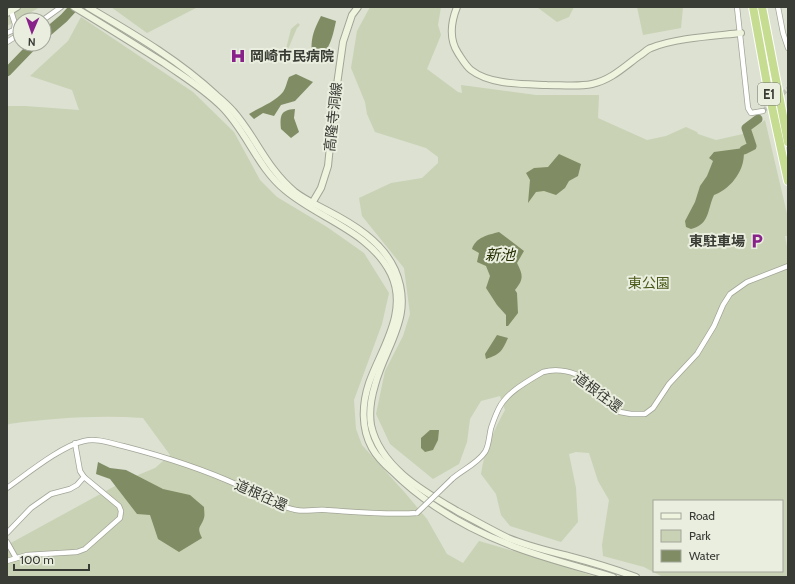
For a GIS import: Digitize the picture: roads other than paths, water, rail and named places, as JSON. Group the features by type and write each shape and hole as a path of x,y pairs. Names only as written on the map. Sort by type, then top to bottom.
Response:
{"highway":[{"name":"E1","path":"753,7 766,84 788,181"},
{"name":"E1","path":"762,7 788,142"}],"street":[{"path":"7,33 14,30 15,24 9,12 17,7"},
{"path":"52,14 61,7"},
{"path":"74,7 126,38 199,86 222,107 238,126 261,163 282,188 349,230 362,240 385,264 392,276 396,292 397,304 395,320 369,382 364,398 363,413 368,440 372,449 382,462 416,493 461,522 488,536 517,548 613,577"},
{"path":"88,7 130,32 201,81 232,109 273,170 295,192 311,205 345,221 365,234 378,245 394,269 399,282 402,309 399,325 376,379 370,406 371,424 376,440 385,455 398,469 413,483 426,492 470,518 510,538 636,577"},
{"name":"高隆寺洞線","path":"311,205 321,188 328,166 334,106 343,42 352,15 358,7"},
{"path":"457,7 452,28 453,43 470,70 490,80 518,84 572,86 591,84 606,80 650,48 672,42 740,33"},
{"path":"737,7 748,108 751,113 763,111"},
{"path":"778,7 783,34 788,48"},
{"name":"道根往還","path":"75,443 86,440 100,440 157,455 225,479 270,501 296,510 324,510 382,514 417,513 452,479 478,460 486,451 491,429 503,401 524,385 544,372 574,373 620,412 645,414 653,408 669,384 697,354 714,326 723,305 730,294 748,282 788,266"},
{"path":"7,488 75,443 80,470 84,477 119,506 121,511 120,518 85,549 78,552 51,553 16,558 7,561"},
{"path":"7,533 31,508 51,494 70,489 77,485 84,477"},
{"path":"7,542 16,558"}],"water":[{"path":"321,16 336,21 329,45 323,54 313,63 312,39"},
{"path":"296,74 313,82 295,101 281,105 274,116 263,113 254,119 249,114 280,96 289,77"},
{"path":"295,109 294,118 299,132 291,138 281,129 281,117 284,112"},
{"path":"744,148 743,162 733,182 724,190 714,195 707,216 702,224 691,229 686,227 685,221 695,202 700,186 707,176 713,161 709,158 714,152"},
{"path":"559,154 581,164 578,176 569,181 565,188 556,195 544,191 536,192 528,203 530,180 526,173 534,168 548,167"},
{"name":"新池","path":"499,232 524,251 517,263 522,277 515,290 517,293 518,313 508,326 506,326 506,315 497,305 486,288 490,276 486,266 477,262 479,253 472,249 479,239"},
{"path":"497,335 508,338 500,352 486,359 485,354"},
{"path":"430,430 439,430 438,440 433,450 425,452 421,448 421,438"},
{"path":"98,462 110,468 126,470 163,489 190,495 204,507 204,517 199,529 202,538 179,552 158,539 150,515 137,514 110,479 96,474"}],"waterway":[{"path":"52,28 74,7"},
{"path":"7,72 26,52"},
{"path":"744,150 752,146 746,128 758,119"}],"tunnel":[{"path":"763,111 788,89"}],"place":[{"name":"岡崎市民病院","path":"238,56"},
{"name":"東駐車場","path":"757,241"}],"park label":[{"name":"東公園","path":"649,283"}]}
